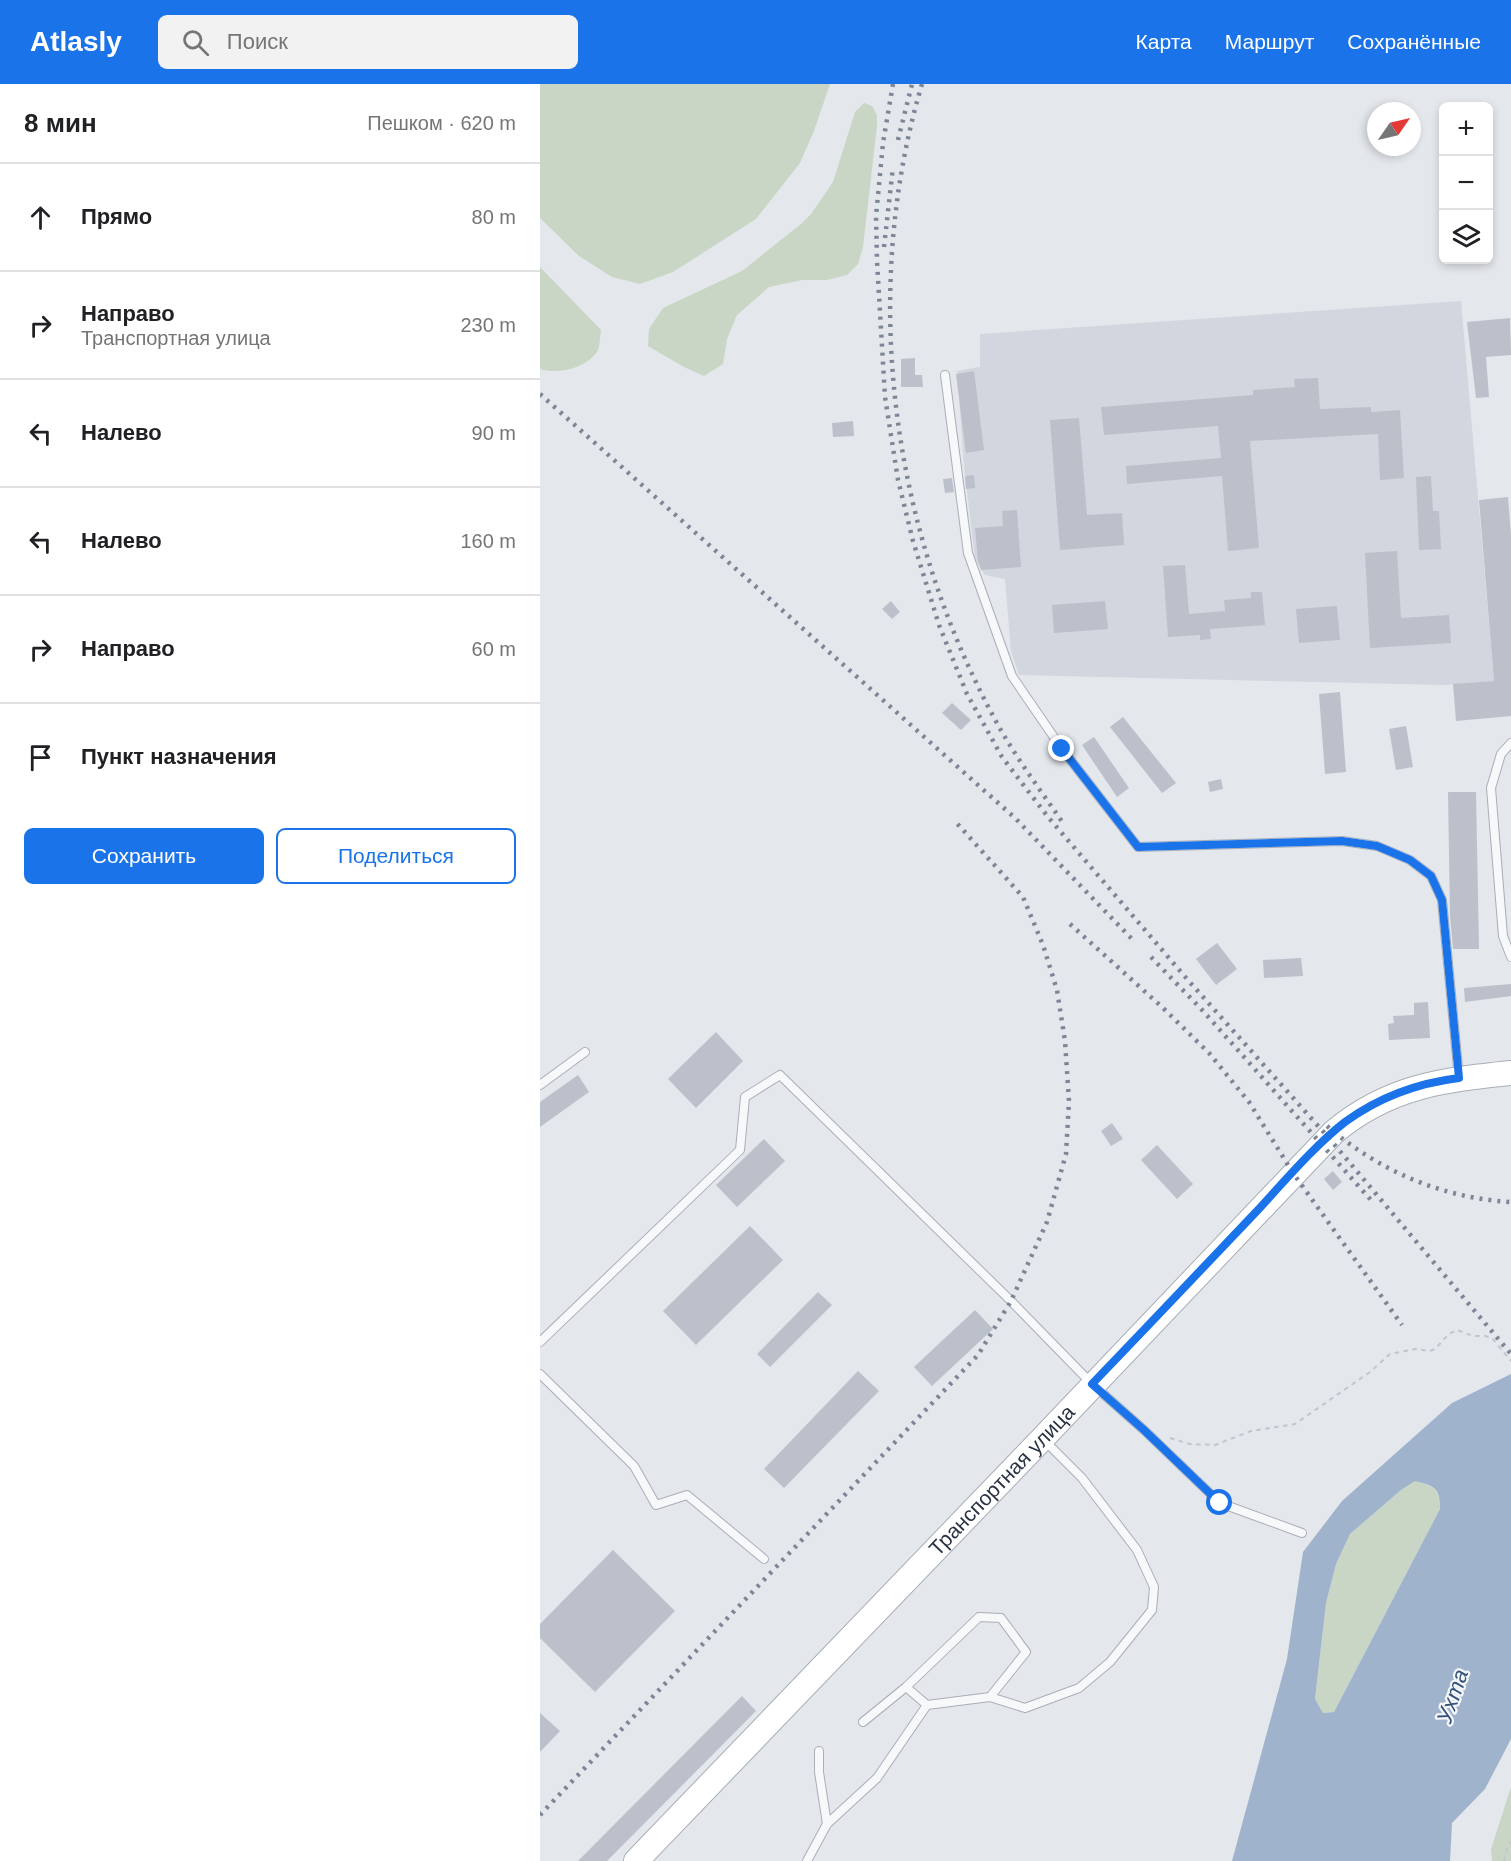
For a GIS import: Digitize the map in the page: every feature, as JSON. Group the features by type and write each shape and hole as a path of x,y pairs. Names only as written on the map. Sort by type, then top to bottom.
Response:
{"street":[{"name":"Транспортная улица","path":"636,1861 1293,1173 1345,1122 1378,1102 1432,1083 1511,1073"}],"lane":[{"path":"945,375 968,553 1012,676 1062,749 1138,847 1342,841 1377,846 1410,860 1431,876 1442,900 1459,1078"},
{"path":"1511,743 1501,754 1491,788 1503,936 1511,957"},
{"path":"540,1086 585,1052"},
{"path":"540,1342 740,1150 745,1097 780,1075 1011,1301 1092,1384 1220,1503 1302,1533"},
{"path":"540,1374 634,1466 656,1505 687,1495 764,1559"},
{"path":"906,1688 927,1705 990,1697 1025,1708 1079,1688 1110,1662 1152,1610 1154,1587 1137,1550 1082,1478 1042,1438"},
{"path":"863,1722 906,1688 979,1617 1001,1618 1026,1652 990,1697"},
{"path":"807,1861 827,1824 877,1778 927,1705"},
{"path":"819,1751 819,1772 827,1824"}],"path":[{"path":"1144,1430 1190,1444 1215,1445 1251,1431 1295,1424 1370,1372 1390,1354 1415,1349 1430,1351 1457,1330 1473,1336 1492,1338 1511,1360"},
{"path":"1504,1861 1511,1842"}],"shaded area":[{"path":"1461,301 1494,681 1446,685 1019,675 1011,651 1005,579 985,575 975,559 964,465 957,371 980,367 980,334"}],"green space":[{"path":"540,84 830,84 800,163 756,219 673,272 640,284 612,277 579,256 540,218"},
{"path":"864,103 872,106 877,115 877,126 863,247 858,264 847,275 827,280 802,280 769,287 737,315 727,339 723,364 704,376 648,346 649,329 663,308 742,271 811,214 833,182 855,112"},
{"path":"540,267 601,330 598,350 580,366 555,371 540,369"},
{"path":"1415,1481 1435,1489 1440,1509 1334,1712 1323,1713 1315,1699 1326,1603 1336,1564 1350,1534 1401,1490"},
{"path":"1511,1787 1511,1861 1492,1861 1491,1849"}],"water":[{"name":"Ухта","path":"1511,1374 1511,1739 1485,1789 1452,1823 1450,1861 1232,1861 1287,1659 1303,1552 1342,1501 1452,1403","holes":["1415,1481 1435,1489 1439,1496 1440,1509 1334,1712 1323,1713 1315,1699 1326,1603 1336,1564 1350,1534 1401,1490"]}],"building":[{"path":"1510,318 1511,355 1486,357 1489,397 1476,398 1467,322"},
{"path":"915,358 915,375 922,375 923,387 901,387 901,359"},
{"path":"974,371 984,450 966,453 956,374"},
{"path":"1318,378 1320,409 1371,407 1371,412 1400,410 1404,478 1380,480 1378,434 1250,441 1259,548 1228,551 1222,476 1127,484 1126,466 1221,458 1218,426 1104,435 1101,407 1253,395 1253,390 1295,387 1294,379"},
{"path":"1079,418 1087,515 1122,513 1124,545 1060,550 1050,420"},
{"path":"853,421 854,436 833,437 832,423"},
{"path":"974,475 975,488 966,489 965,476"},
{"path":"1431,476 1433,511 1439,511 1441,549 1419,550 1416,477"},
{"path":"952,478 954,492 945,493 943,479"},
{"path":"1508,497 1511,535 1511,716 1456,721 1453,684 1494,681 1479,500"},
{"path":"1017,510 1021,567 981,570 975,528 1003,526 1002,511"},
{"path":"1397,551 1401,618 1449,615 1451,643 1370,648 1365,553"},
{"path":"1185,565 1189,614 1225,611 1224,600 1251,598 1251,592 1262,592 1265,625 1210,629 1211,639 1200,640 1200,635 1168,637 1163,566"},
{"path":"891,601 900,612 892,619 882,609"},
{"path":"1105,601 1108,629 1054,633 1052,605"},
{"path":"1337,606 1340,640 1299,643 1296,609"},
{"path":"1340,692 1346,772 1325,774 1319,694"},
{"path":"952,703 971,720 961,730 942,713"},
{"path":"1123,717 1176,783 1162,793 1110,727"},
{"path":"1406,726 1413,767 1396,770 1389,729"},
{"path":"1094,737 1129,788 1117,797 1082,745"},
{"path":"1221,779 1223,789 1210,792 1208,782"},
{"path":"1448,792 1476,792 1479,949 1453,949 1450,915"},
{"path":"1217,943 1237,969 1216,985 1196,959"},
{"path":"1301,958 1303,976 1264,978 1263,960"},
{"path":"1511,984 1511,996 1465,1002 1464,988"},
{"path":"1428,1002 1430,1038 1389,1040 1388,1024 1394,1023 1393,1016 1414,1015 1414,1003"},
{"path":"716,1032 743,1061 696,1108 668,1079"},
{"path":"578,1075 589,1092 540,1127 540,1102"},
{"path":"1112,1123 1123,1139 1111,1146 1101,1131"},
{"path":"764,1139 785,1161 737,1207 716,1185"},
{"path":"1157,1145 1193,1184 1177,1199 1141,1160"},
{"path":"1333,1171 1342,1182 1333,1190 1324,1179"},
{"path":"750,1226 783,1260 696,1345 663,1311"},
{"path":"818,1292 832,1305 770,1367 757,1354"},
{"path":"975,1310 993,1329 932,1386 914,1367"},
{"path":"858,1371 879,1391 784,1488 764,1469"},
{"path":"613,1550 675,1611 595,1692 540,1638 540,1624"},
{"path":"742,1696 756,1711 607,1861 578,1861"},
{"path":"540,1713 560,1731 540,1752"}],"railway":[{"path":"893,84 883,143 876,216 885,397 898,480 913,541 939,625 967,694 1002,757 1048,817 1187,979 1328,1137 1511,1354"},
{"path":"898,140 912,84"},
{"path":"922,84 903,164 892,246 890,329 897,412 911,493 933,574 962,651 1005,738 1063,823"},
{"path":"884,247 893,167"},
{"path":"540,394 1015,818 1132,939"},
{"path":"540,1815 978,1355 1011,1301 1047,1222 1066,1154 1069,1101 1065,1041 1057,990 1043,945 1023,897 954,820"},
{"path":"1070,924 1209,1053 1249,1102 1293,1173 1402,1325"},
{"path":"1151,957 1204,1012 1371,1200"},
{"path":"1327,1126 1368,1156 1413,1179 1460,1195 1511,1202"}],"route":[{"path":"1062,749 1138,847 1342,841 1377,846 1410,860 1431,876 1442,900 1459,1078 1407,1090 1378,1102 1345,1122 1293,1173 1092,1384 1220,1503"}]}
